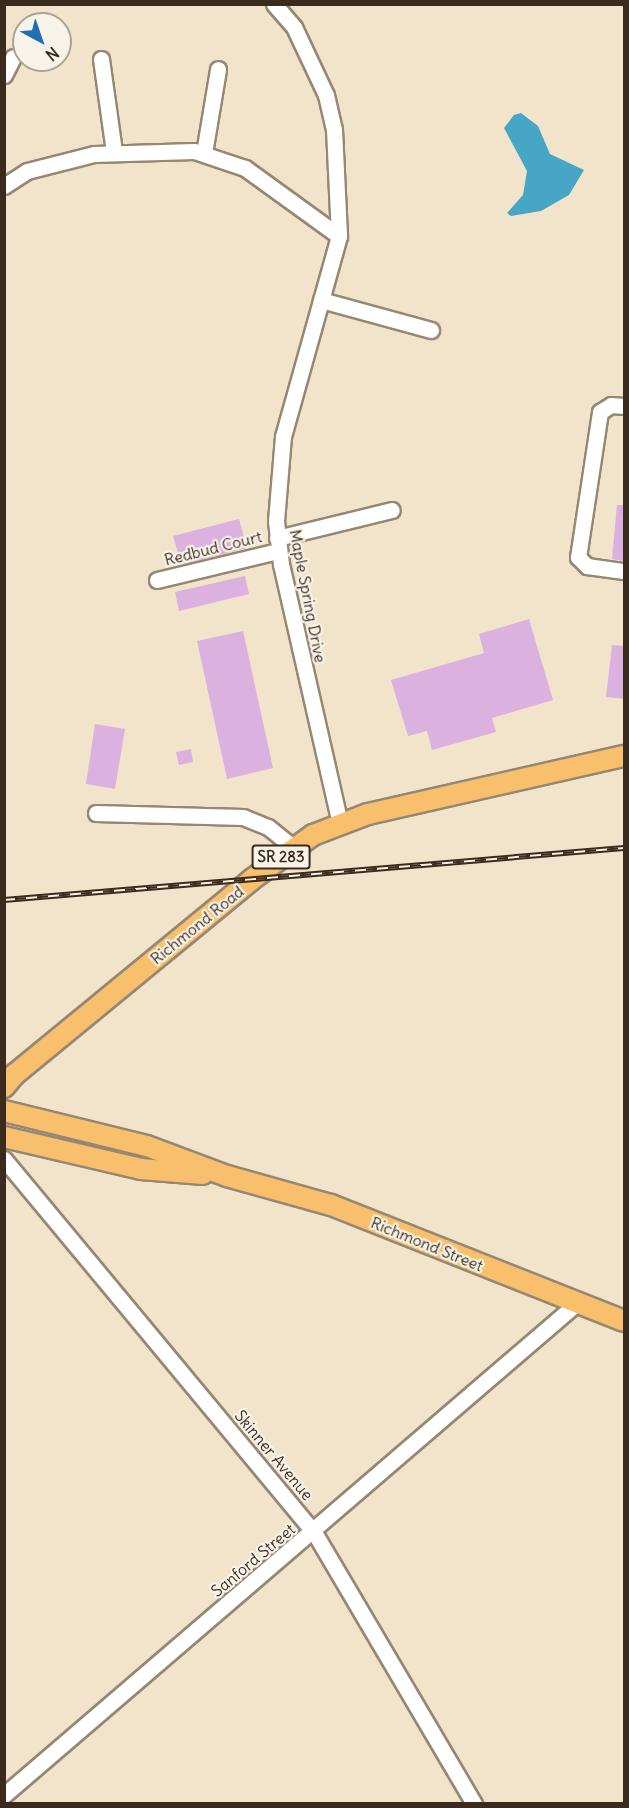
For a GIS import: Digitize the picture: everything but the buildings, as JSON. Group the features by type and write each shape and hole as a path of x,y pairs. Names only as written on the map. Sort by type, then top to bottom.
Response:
{"main road":[{"name":"Richmond Road","path":"4,1087 14,1075 293,847 340,824 624,756"},
{"name":"Richmond Street","path":"4,1112 147,1146 227,1176 331,1205 624,1321"},
{"name":"Richmond Street","path":"4,1137 141,1169 227,1176"}],"street":[{"name":"Maple Spring Drive","path":"274,4 294,27 326,95 334,129 339,236 281,445 276,490 278,544 340,824"},
{"path":"4,75 12,57"},
{"path":"101,59 114,152"},
{"path":"204,153 219,69"},
{"path":"5,183 27,171 53,162 114,152 170,149 204,153 258,176 339,236"},
{"path":"321,300 431,330"},
{"path":"624,406 611,405 600,412 578,557 587,566 624,571"},
{"name":"Redbud Court","path":"157,580 392,510"},
{"path":"96,813 243,817 268,827 293,847"},
{"name":"Skinner Avenue","path":"4,1159 314,1532 474,1803"},
{"name":"Sanford Street","path":"4,1795 314,1532 577,1303"}],"water":[{"path":"521,113 538,126 550,154 584,170 569,195 541,211 511,216 507,213 523,195 527,171 504,128 514,115"}],"railway":[{"path":"4,900 624,848"}]}
